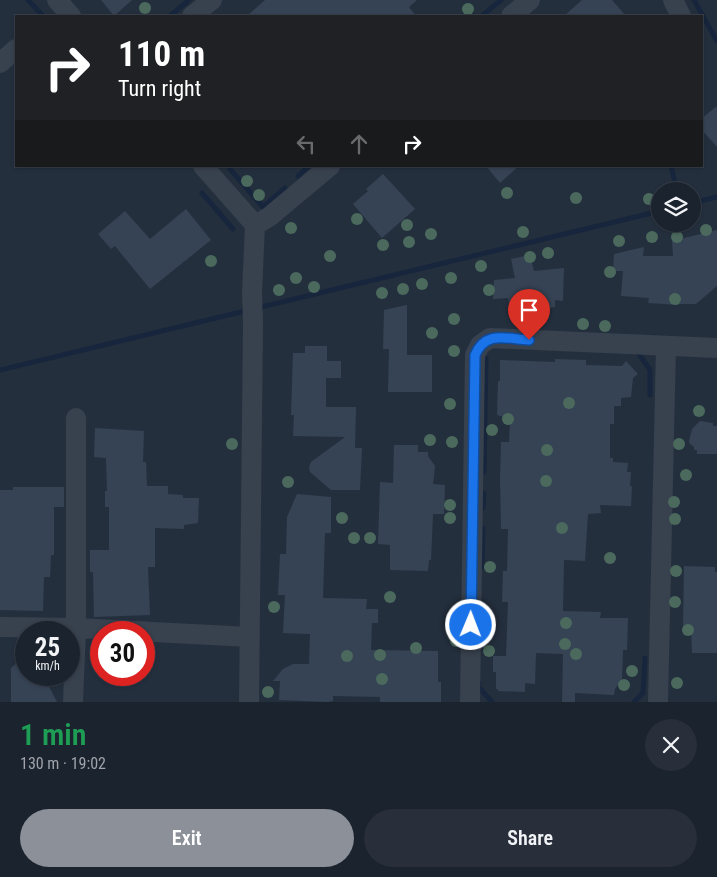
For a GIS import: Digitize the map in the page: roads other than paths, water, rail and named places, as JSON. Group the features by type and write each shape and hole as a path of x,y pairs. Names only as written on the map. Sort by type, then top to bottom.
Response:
{"street":[{"path":"193,15 212,0"},
{"path":"512,15 530,0"},
{"path":"673,0 680,15"},
{"path":"0,63 15,50"},
{"path":"205,167 255,225 252,292 249,702"},
{"path":"255,225 269,217 329,167"},
{"path":"470,702 475,355 480,345 490,338 717,348"},
{"path":"658,702 666,347"},
{"path":"76,418 76,621"},
{"path":"0,627 15,627"},
{"path":"80,628 250,637"},
{"path":"73,702 74,686"}],"waterway":[{"path":"28,0 42,15"},
{"path":"171,15 189,0"},
{"path":"483,15 501,0"},
{"path":"694,0 702,15"},
{"path":"703,16 717,41"},
{"path":"298,176 308,167"},
{"path":"671,167 675,182"},
{"path":"230,169 263,207 285,188"},
{"path":"202,193 233,229"},
{"path":"701,201 717,197"},
{"path":"257,308 651,213"},
{"path":"0,370 249,310"},
{"path":"636,350 650,370 650,395"},
{"path":"484,472 486,358"},
{"path":"483,508 484,493"},
{"path":"482,567 483,528"},
{"path":"634,702 643,693 645,658"},
{"path":"479,683 478,686 492,702"}]}
